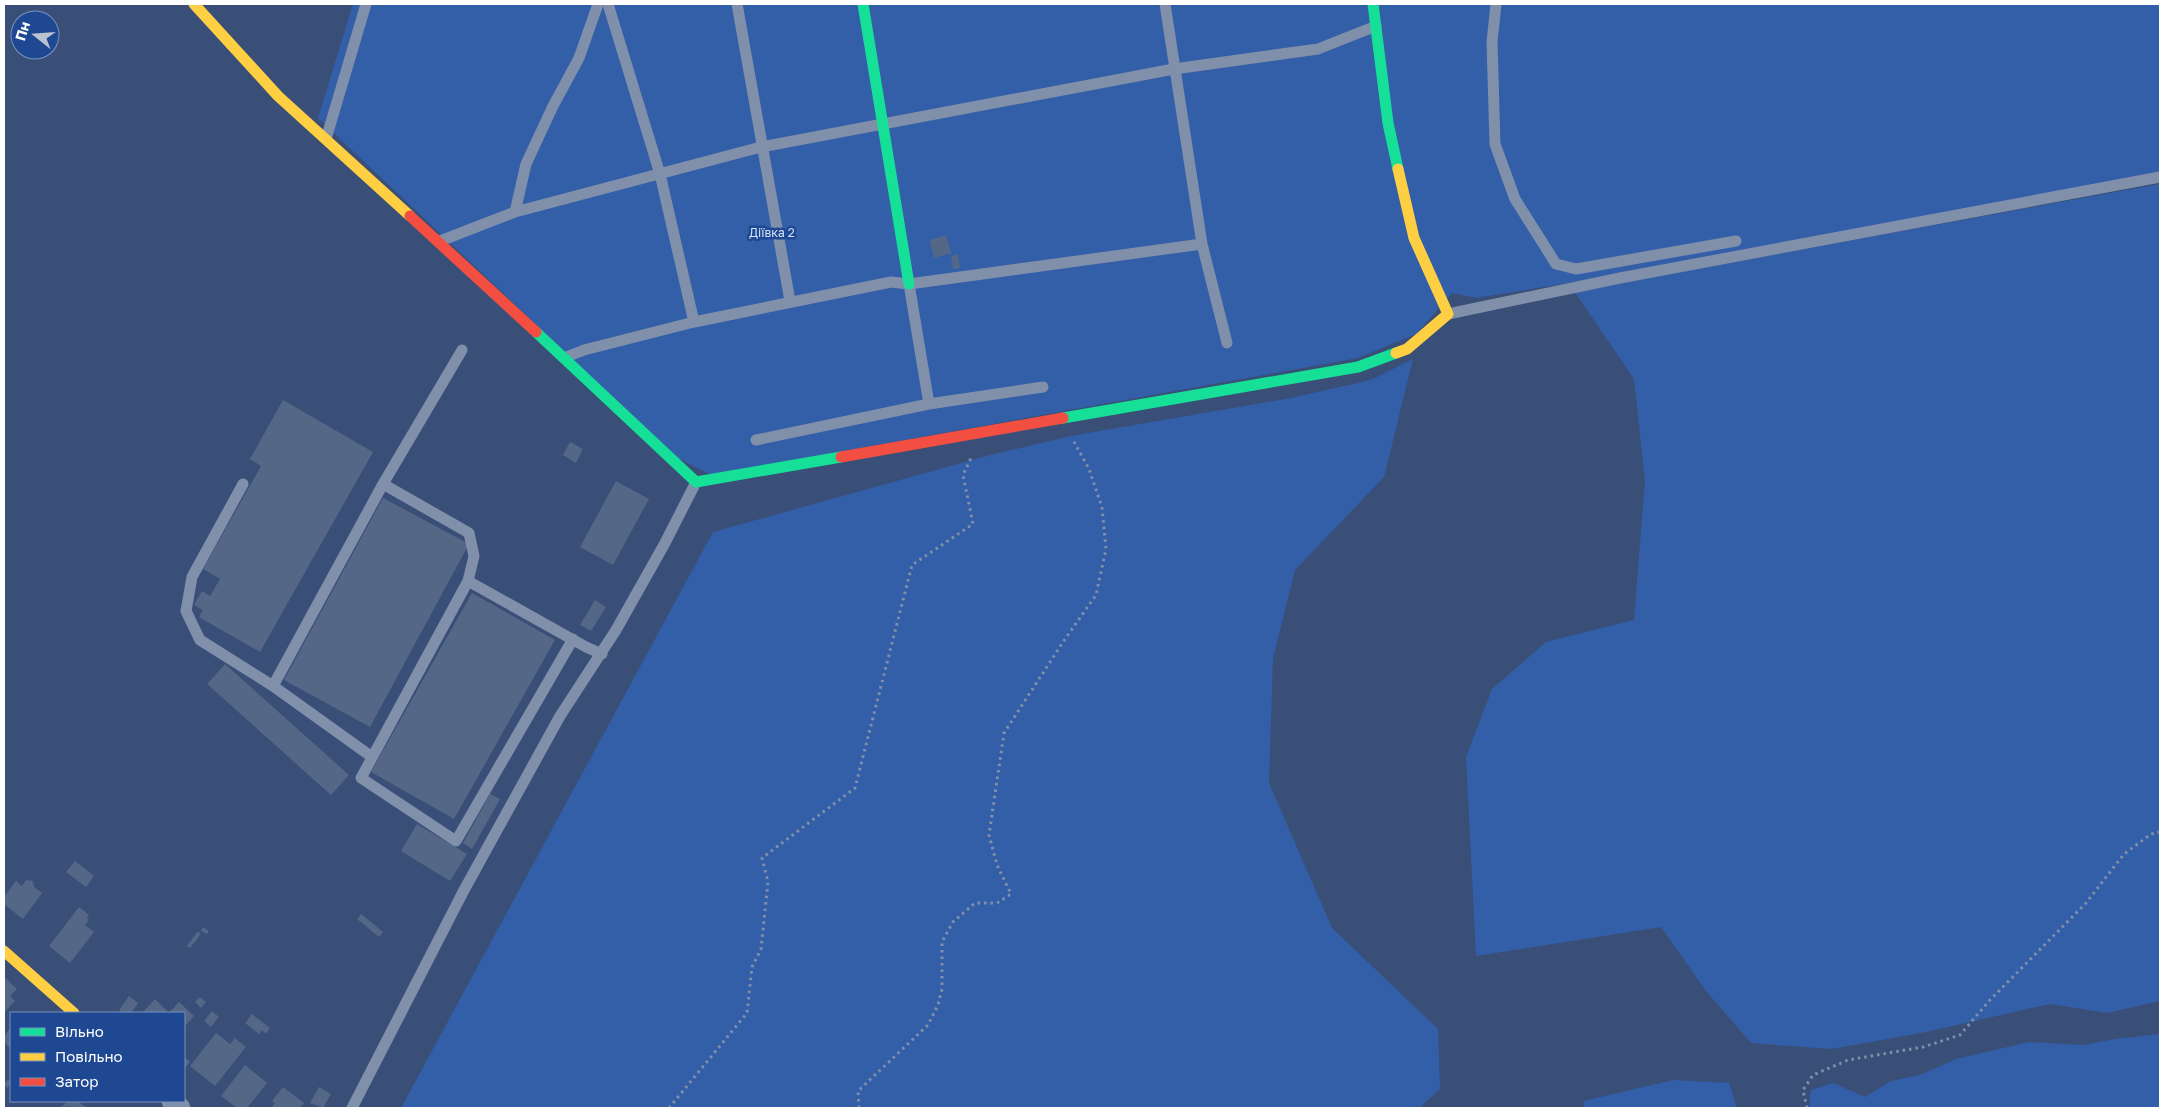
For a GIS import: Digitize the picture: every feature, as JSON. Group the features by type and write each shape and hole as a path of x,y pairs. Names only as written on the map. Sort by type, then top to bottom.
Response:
{"street":[{"path":"194,4 278,96 439,242 696,482 1358,366 1407,349 1448,314 1414,238 1388,123 1373,4"},
{"path":"863,4 909,284"},
{"path":"4,950 73,1012"}],"lane":[{"path":"326,139 366,4"},
{"path":"515,212 526,164 553,106 579,58 598,4"},
{"path":"608,4 660,174 694,322"},
{"path":"737,4 790,301"},
{"path":"1165,4 1202,244 1227,343"},
{"path":"1496,4 1492,42 1495,144 1515,199 1556,264 1576,269 1736,241"},
{"path":"439,242 515,212 761,147 1174,69 1318,49 1376,26"},
{"path":"1448,314 1620,278 2160,177"},
{"path":"564,358 584,350 694,322 891,282 909,284 1202,244"},
{"path":"909,284 929,404"},
{"path":"273,686 384,484 462,350"},
{"path":"756,440 929,404 1043,387"},
{"path":"352,1108 486,850 560,716 602,654 665,543 696,482"},
{"path":"243,484 192,577 186,611 200,640 273,686 372,757"},
{"path":"384,484 469,533 474,556 468,581 361,778 456,841 573,639"},
{"path":"468,581 602,654"}],"path":[{"path":"859,1108 858,1091 928,1025 938,1005 942,989 942,942 953,922 975,903 996,903 1011,894 997,865 989,835 1004,733 1096,595 1106,549 1102,507 1089,469 1060,418"},
{"path":"669,1108 747,1013 752,967 761,949 768,882 762,858 855,788 912,565 973,524 963,475 979,431"},
{"path":"1807,1108 1803,1090 1813,1075 1848,1060 1923,1047 1960,1034 1989,1001 2086,903 2124,854 2151,834 2160,832"}],"green space":[{"name":"Діївка 2","path":"353,4 2160,4 2160,174 1557,285 1476,298 1452,293 1416,334 1358,358 711,475 676,457 318,118"},
{"path":"2160,184 2160,1001 2107,1013 2050,1004 1926,1032 1831,1049 1751,1043 1706,991 1661,927 1476,956 1466,757 1492,689 1546,642 1634,620 1645,481 1634,379 1574,291"},
{"path":"1413,359 1384,477 1295,570 1273,659 1269,783 1332,928 1438,1029 1440,1089 1419,1108 401,1108 713,532 990,455 1071,436 1291,398 1371,380"},
{"path":"2160,1034 2160,1108 1809,1108 1811,1090 1833,1083 1865,1097 1891,1081 1920,1075 1956,1059 2029,1042 2084,1045"},
{"path":"1673,1080 1729,1083 1737,1108 1584,1108 1584,1101"}],"building":[{"path":"946,235 951,253 934,258 930,240"},
{"path":"958,254 960,268 953,269 951,256"},
{"path":"283,400 373,452 260,652 199,617 203,610 194,605 202,591 210,596 220,579 203,569 261,466 250,459"},
{"path":"570,442 583,449 576,463 563,455"},
{"path":"616,481 649,499 613,565 580,547"},
{"path":"383,498 469,544 370,727 284,680"},
{"path":"472,593 555,640 454,819 371,772"},
{"path":"595,600 606,607 591,631 580,625"},
{"path":"225,664 349,775 331,795 207,684"},
{"path":"490,794 500,799 472,849 463,843"},
{"path":"417,824 467,854 450,881 401,851"},
{"path":"75,861 94,876 86,887 66,872"},
{"path":"26,880 33,881 34,887 42,893 23,919 4,904 4,897 16,881 22,886"},
{"path":"79,907 89,915 87,918 89,920 85,925 94,932 70,963 49,946"},
{"path":"361,914 383,932 379,937 357,919"},
{"path":"203,927 209,931 207,934 201,931"},
{"path":"198,931 201,934 190,948 187,946"},
{"path":"4,977 17,989 10,996 15,1001 4,1013"},
{"path":"129,996 138,1003 132,1012 119,1010"},
{"path":"200,997 206,1002 201,1008 195,1002"},
{"path":"155,999 168,1012 143,1012"},
{"path":"179,1002 194,1016 185,1026 185,1012 170,1012"},
{"path":"212,1011 219,1017 211,1027 204,1021"},
{"path":"252,1014 270,1028 266,1034 262,1030 259,1034 245,1023"},
{"path":"10,1028 10,1048 4,1042 4,1036"},
{"path":"216,1033 230,1044 235,1038 246,1047 215,1086 190,1066"},
{"path":"185,1057 190,1062 185,1068"},
{"path":"245,1065 267,1083 247,1108 237,1108 221,1096"},
{"path":"8,1079 10,1085 7,1088 4,1084"},
{"path":"283,1087 304,1103 300,1108 271,1108 275,1103 272,1101"},
{"path":"319,1087 331,1094 323,1108 310,1103"},
{"path":"66,1102 79,1102 87,1108 72,1108 70,1106 61,1108"}],"traffic: fast":[{"path":"863,4 909,284"},
{"path":"1373,4 1388,123 1398,169"},
{"path":"536,332 696,482 841,457"},
{"path":"1063,418 1358,367 1396,353"}],"traffic: slow":[{"path":"194,4 278,96 410,216"},
{"path":"1396,353 1407,349 1448,314 1414,238 1398,169"},
{"path":"4,951 73,1012"}],"traffic: jam":[{"path":"410,216 536,332"},
{"path":"841,457 1063,418"}]}
